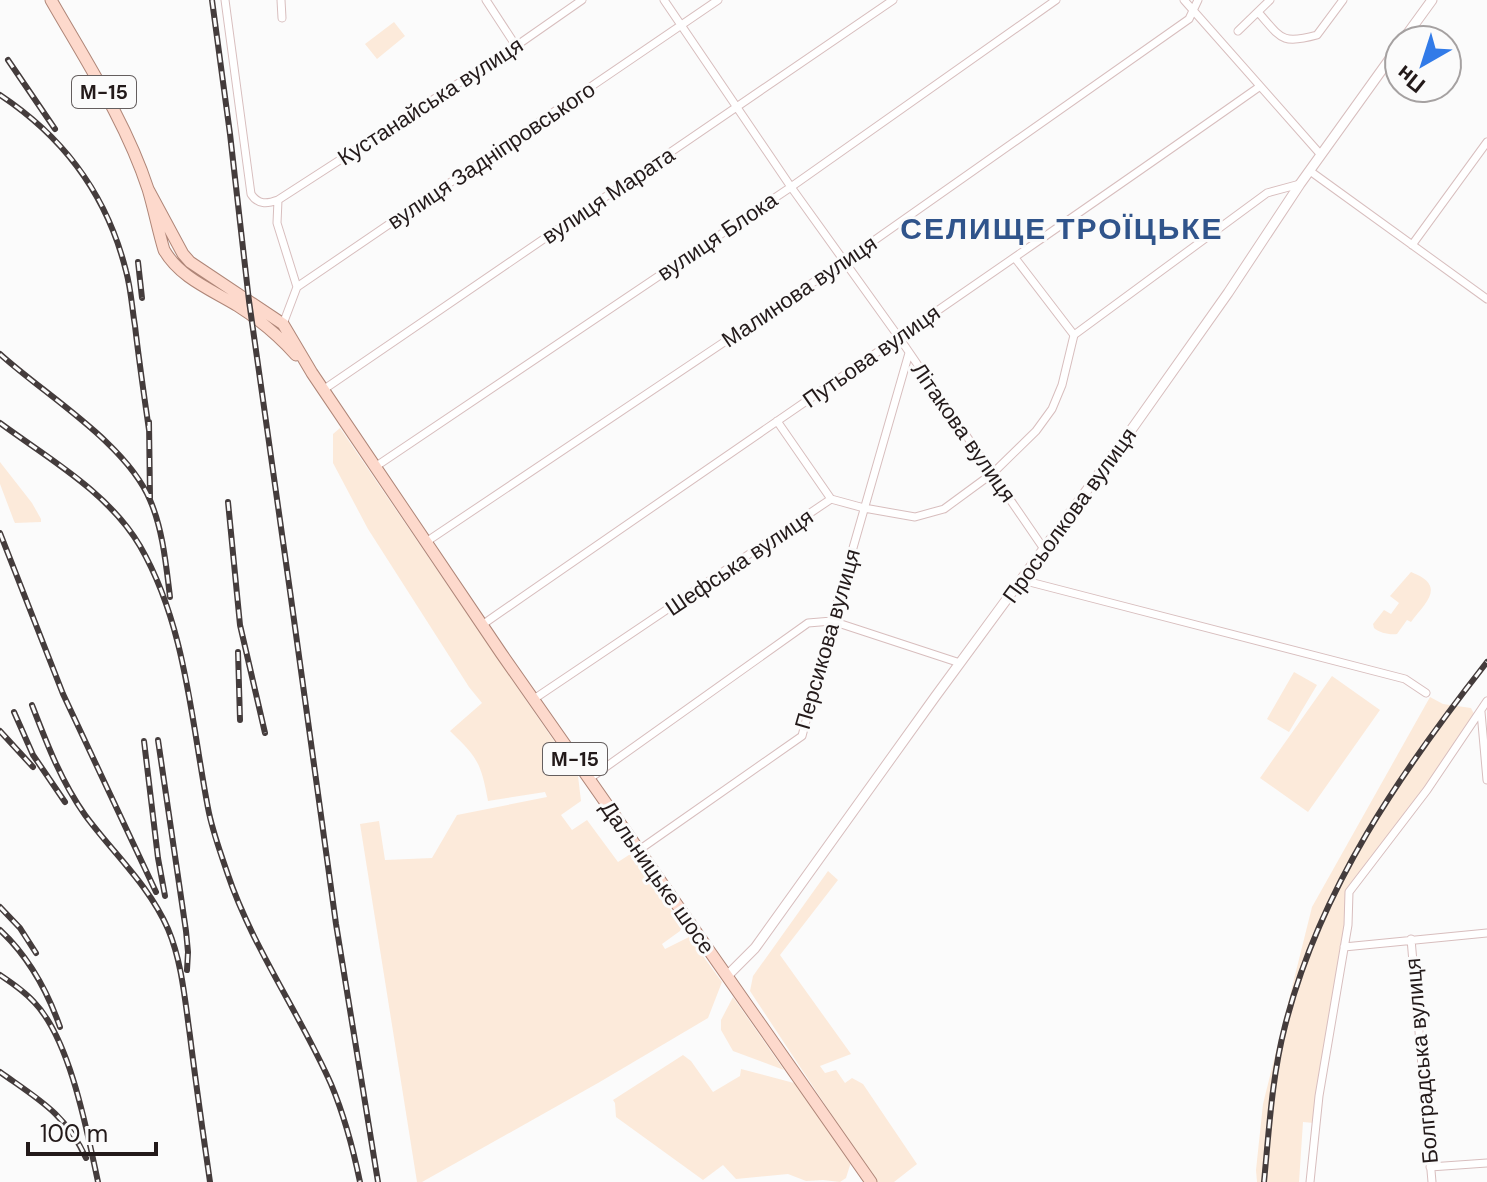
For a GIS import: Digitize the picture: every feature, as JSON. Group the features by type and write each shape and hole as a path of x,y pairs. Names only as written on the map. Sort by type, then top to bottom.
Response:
{"main road":[{"name":"М-15","path":"51,0 100,83 132,148 148,189 164,250 176,266 194,280 270,329 312,373"},
{"name":"М-15","path":"148,189 183,254 200,270 283,324 312,373"},
{"name":"Дальницьке шосе","path":"312,373 482,625 871,1182"}],"street":[{"path":"225,0 251,194 258,202 278,200 277,223 297,287 283,324"},
{"path":"281,0 282,18"},
{"path":"486,0 516,46"},
{"name":"Кустанайська вулиця","path":"278,200 582,0"},
{"name":"Літакова вулиця","path":"664,0 1044,549"},
{"name":"вулиця Задніпровського","path":"297,287 718,0"},
{"name":"вулиця Марата","path":"323,390 893,0"},
{"name":"вулиця Блока","path":"375,467 791,187 1056,0"},
{"path":"1184,0 1321,155"},
{"name":"Малинова вулиця","path":"426,542 845,261 1189,19 1198,0"},
{"path":"1238,31 1270,0"},
{"path":"1258,12 1285,39 1301,40 1317,35 1343,0"},
{"path":"1415,24 1432,0"},
{"name":"Просьолкова вулиця","path":"727,976 755,948 1022,580 1228,293 1300,184 1383,68"},
{"name":"Путьова вулиця","path":"482,625 1259,87"},
{"path":"1412,245 1487,142"},
{"path":"1310,171 1487,298"},
{"path":"1015,258 1074,335 1267,193 1300,184"},
{"name":"Шефська вулиця","path":"534,699 831,499 915,517 944,509 993,473 1036,431 1052,409 1062,385 1074,335"},
{"name":"Персикова вулиця","path":"639,850 802,736 909,353"},
{"path":"777,421 831,499"},
{"path":"1022,580 1405,679 1426,693"},
{"path":"589,779 808,623 832,621 960,663"},
{"path":"1485,706 1487,780"},
{"path":"1310,1182 1319,1096 1348,925 1349,892 1427,790 1485,706"},
{"path":"1344,947 1487,933"},
{"name":"Болградська вулиця","path":"1411,939 1432,1182"},
{"path":"1430,1167 1487,1163"}],"shaded area":[{"path":"394,22 405,36 377,59 365,44"},
{"path":"340,428 578,776 581,801 561,815 572,830 587,820 618,862 632,853 682,926 662,944 665,949 689,937 722,982 708,1018 422,1182 417,1182 360,824 379,821 385,860 432,858 457,815 547,797 545,792 488,801 477,762 450,731 482,703 368,529 333,463 333,434"},
{"path":"0,462 32,503 41,522 15,523 0,484"},
{"path":"1411,572 1428,583 1431,589 1427,601 1397,634 1376,630 1373,624 1384,610 1391,614 1399,603 1390,596"},
{"path":"1294,672 1317,685 1289,732 1267,719"},
{"path":"1332,676 1380,710 1308,812 1260,778"},
{"path":"1430,697 1443,704 1471,708 1475,716 1348,893 1348,914 1314,1123 1303,1122 1299,1182 1257,1182 1263,1104 1312,907"},
{"path":"828,871 838,880 780,955 851,1054 820,1066 825,1073 836,1070 845,1083 852,1078 863,1084 917,1164 894,1182 876,1182 750,991 753,976"},
{"path":"733,997 784,1070 733,1051 721,1030 721,1020"},
{"path":"683,1055 691,1061 713,1092 740,1076 741,1069 794,1083 851,1162 846,1178 840,1182 806,1181 788,1174 736,1179 723,1165 703,1180 616,1117 613,1100"}],"railway":[{"path":"212,0 249,301 336,924 378,1182"},
{"path":"8,60 55,129"},
{"path":"0,95 44,130 63,150 95,193 107,217 118,243 129,285 149,430"},
{"path":"138,262 142,298"},
{"path":"0,354 83,421 139,479 158,523 170,597"},
{"path":"149,422 150,498"},
{"path":"0,423 76,478 112,509 140,546 155,577 168,608 185,674 208,808 219,848 249,927 331,1084 348,1132 360,1182"},
{"path":"228,502 240,625 265,733"},
{"path":"0,533 63,694 156,892"},
{"path":"238,652 240,720"},
{"path":"1264,1182 1277,1064 1285,1026 1319,926 1342,879 1395,789 1487,662"},
{"path":"32,705 55,762 76,802 151,898 173,942 185,995 210,1182"},
{"path":"14,712 33,755 65,802"},
{"path":"0,731 33,767"},
{"path":"158,740 186,931 187,970"},
{"path":"144,741 165,896"},
{"path":"0,907 20,928 36,953"},
{"path":"0,930 20,951 36,975 60,1027"},
{"path":"0,975 34,1002 58,1039 75,1087 98,1182"},
{"path":"0,1072 39,1099 60,1119 86,1158"}],"district":[{"name":"СЕЛИЩЕ ТРОЇЦЬКЕ","path":"1062,229"}]}
